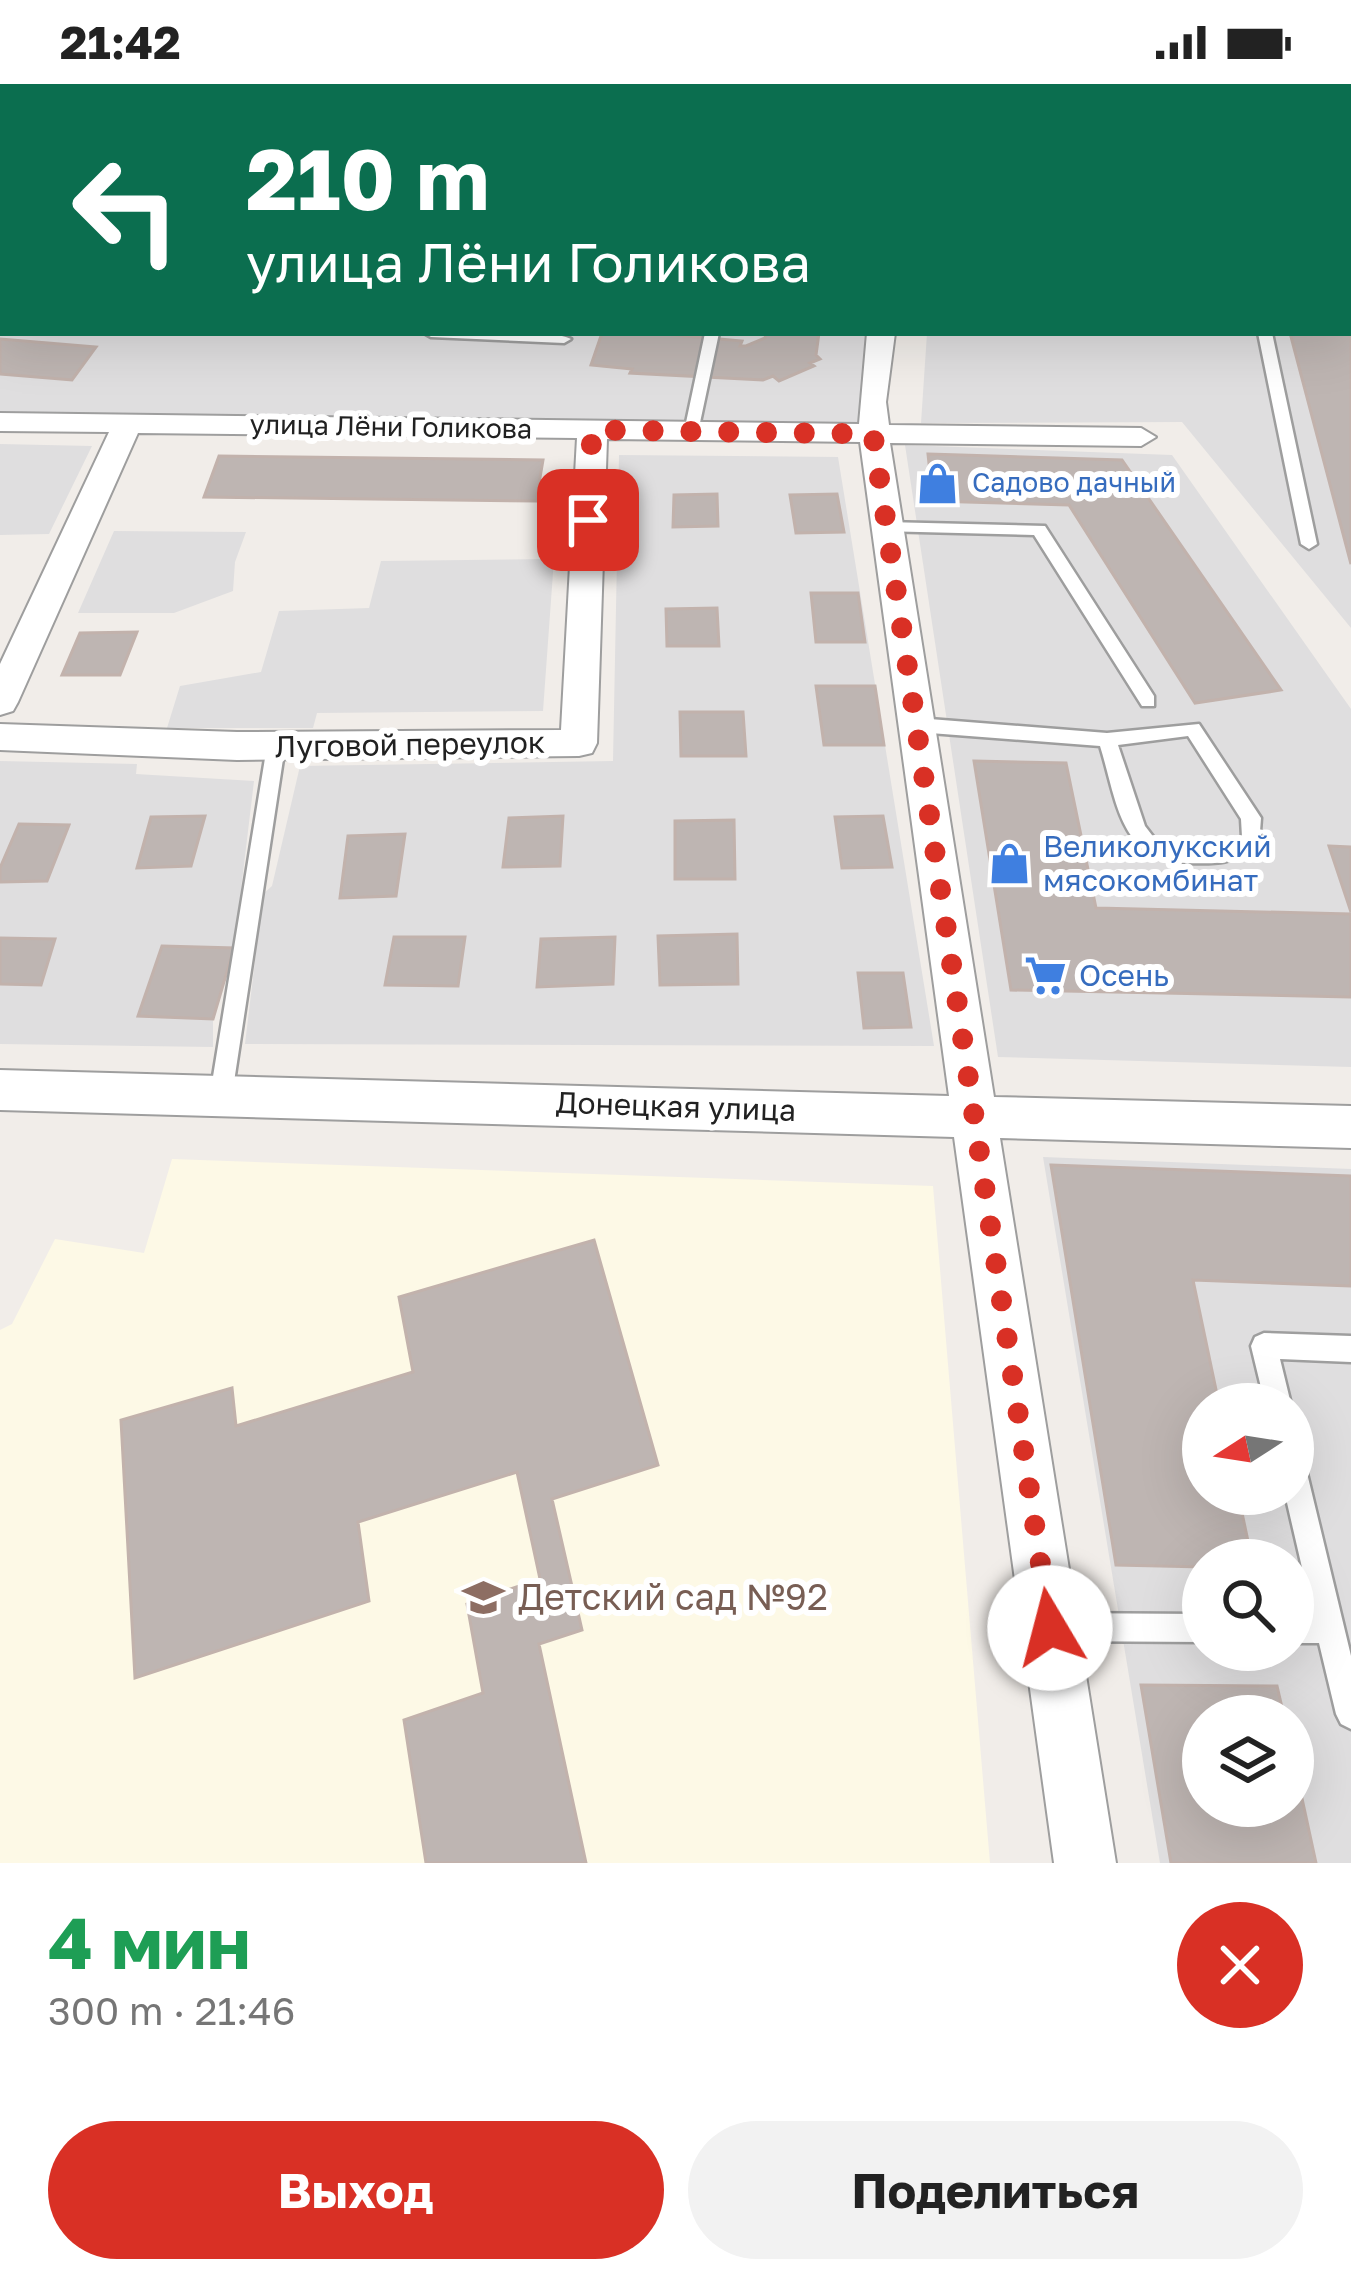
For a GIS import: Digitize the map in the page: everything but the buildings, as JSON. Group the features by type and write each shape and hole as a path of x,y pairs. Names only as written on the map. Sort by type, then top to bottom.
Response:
{"street":[{"path":"881,336 873,434 1084,1863"},
{"name":"улица Лёни Голикова","path":"0,422 1141,436"},
{"path":"0,702 128,423"},
{"name":"Луговой переулок","path":"0,737 276,746 579,743 592,430"},
{"name":"Донецкая улица","path":"0,1090 1351,1127"}],"lane":[{"path":"498,336 564,339"},
{"path":"691,432 711,336"},
{"path":"1265,336 1309,544"},
{"path":"886,526 1040,530 1148,701"},
{"path":"917,725 1108,740 1193,729 1251,818 1252,840 1227,856 1165,855 1148,844 1136,829 1108,740"},
{"path":"221,1095 276,746"},
{"path":"1273,1383 1264,1346 1351,1349"},
{"path":"1304,1515 1351,1714"},
{"path":"1050,1628 1182,1628"},
{"path":"1314,1629 1330,1629"}],"shaded area":[{"path":"0,336 867,336 858,424 0,413"},
{"path":"927,336 1351,336 1351,628 1182,422 921,423"},
{"path":"0,444 92,446 49,534 0,535"},
{"path":"905,445 1172,455 1351,709 1351,1067 998,1057"},
{"path":"619,455 838,457 934,1046 245,1044 263,894 272,886 300,766 613,761"},
{"path":"114,531 246,532 235,562 233,591 174,613 78,613"},
{"path":"554,559 543,711 317,713 313,728 167,728 180,686 261,672 279,611 369,608 381,561"},
{"path":"0,761 137,764 136,774 254,781 234,948 213,1019 213,1047 0,1044"},
{"path":"1043,1157 1351,1169 1351,1863 1160,1863"},
{"name":"Детский сад №92","path":"172,1159 933,1186 990,1863 0,1863 0,1330 12,1324 55,1239 144,1253"}],"place":[{"name":"Садово дачный","path":"938,483"},
{"name":"Великолукский мясокомбинат","path":"1009,864"},
{"name":"Осень","path":"1045,976"},
{"name":"Детский сад №92","path":"484,1597"}],"route":[{"path":"588,520 592,430 873,434 1050,1628"}]}
